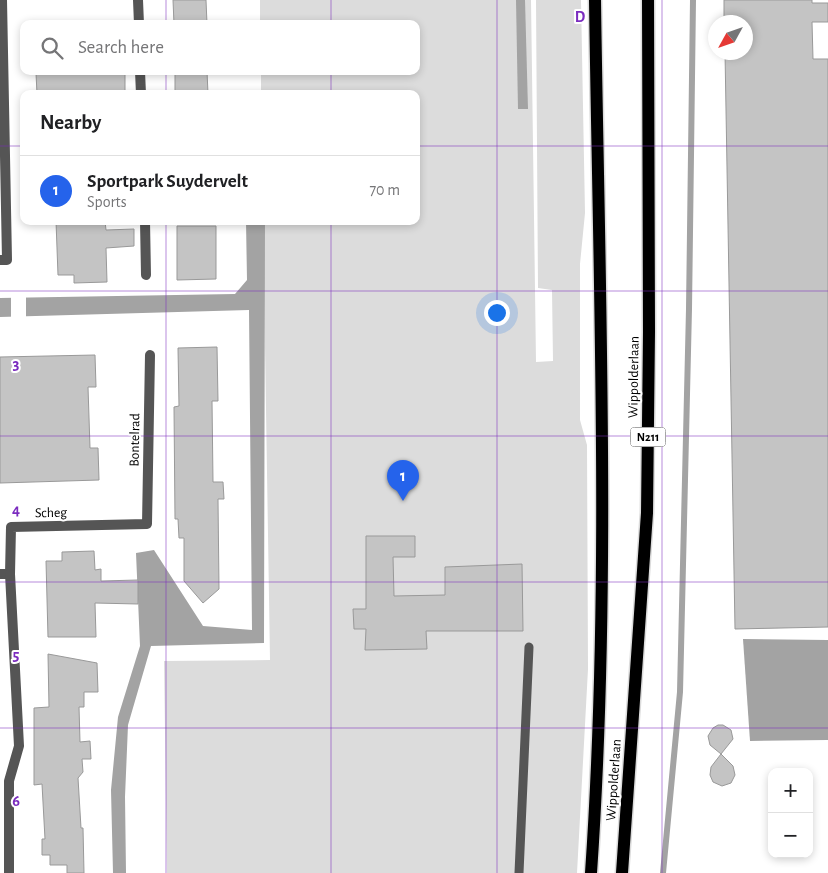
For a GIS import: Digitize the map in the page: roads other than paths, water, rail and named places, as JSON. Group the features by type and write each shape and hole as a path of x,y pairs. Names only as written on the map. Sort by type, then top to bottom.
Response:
{"main road":[{"name":"Wippolderlaan","path":"591,873 596,802 604,517 595,0"},
{"name":"Wippolderlaan","path":"622,873 647,513 650,332 648,0"}],"street":[{"path":"2,0 4,260"},
{"path":"138,0 139,20"},
{"path":"140,75 141,90"},
{"path":"144,225 146,275"},
{"name":"Bontelrad","path":"147,524 150,356"},
{"name":"Scheg","path":"5,574 11,527 147,524"},
{"path":"5,574 18,746 9,781 9,873"}],"lane":[{"path":"519,873 529,648"}],"waterway":[{"path":"663,873 680,692 689,309 693,0"}],"place":[{"name":"Sportpark Suydervelt","path":"403,501"}]}
